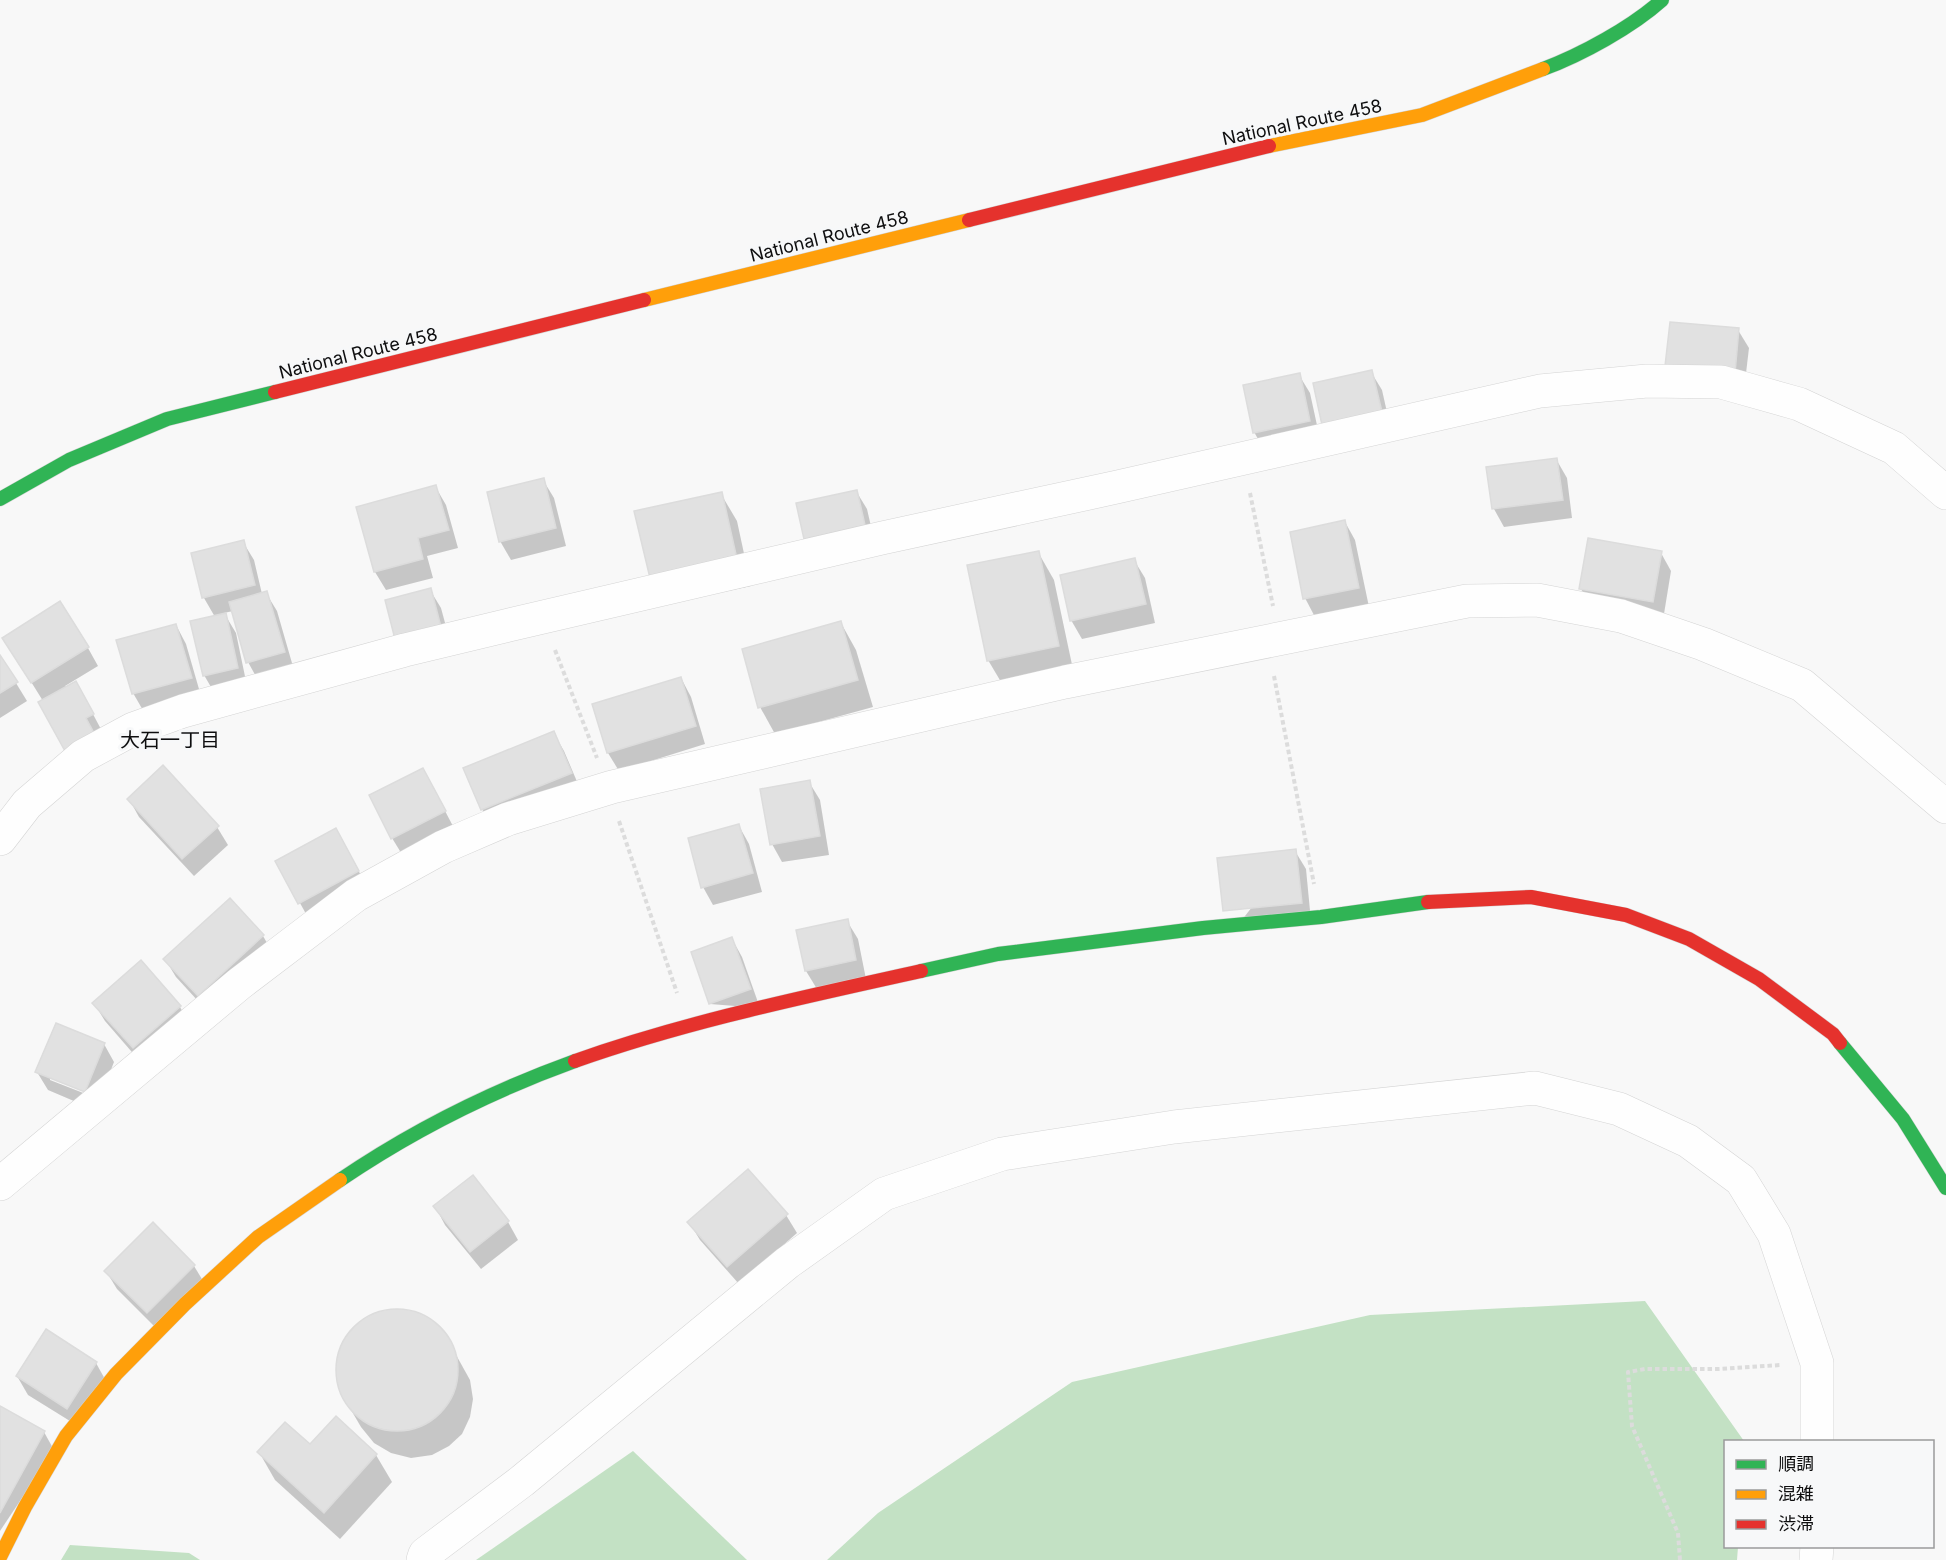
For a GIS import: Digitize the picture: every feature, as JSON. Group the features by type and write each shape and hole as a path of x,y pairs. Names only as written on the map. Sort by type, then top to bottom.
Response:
{"main road":[{"name":"National Route 458","path":"0,499 69,460 167,419 1254,150 1422,115 1563,63 1644,16 1662,0"},
{"path":"0,1557 66,1436 116,1374 185,1304 258,1237 345,1177 425,1128 478,1101 559,1067 615,1047 760,1006 998,954 1203,928 1321,917 1439,900 1531,897 1626,915 1689,939 1759,979 1833,1034 1903,1119 1946,1188"}],"street":[{"path":"0,839 27,804 83,756 133,729 183,711 371,659 543,617 882,538 1540,392 1647,381 1721,382 1798,404 1894,448 1946,493"},
{"path":"0,1184 239,984 356,895 443,847 497,824 608,788 1065,682 1467,601 1537,600 1621,616 1703,644 1802,685 1946,807"},
{"path":"423,1560 425,1554 522,1480 787,1263 884,1194 1002,1154 1174,1127 1535,1088 1619,1109 1688,1141 1741,1180 1774,1234 1817,1363 1817,1440"}],"path":[{"path":"1243,459 1321,917"},
{"path":"543,617 608,788 688,1025"},
{"path":"1680,1560 1678,1533 1632,1426 1628,1372 1645,1369 1719,1370 1817,1363"}],"green space":[{"path":"1645,1301 1743,1440 1724,1440 1724,1548 1738,1548 1737,1560 827,1560 878,1513 1072,1382 1370,1315"},
{"path":"633,1451 747,1560 476,1560"},
{"path":"70,1545 189,1553 200,1560 61,1560"}],"building":[{"path":"1670,322 1739,328 1735,373 1665,366"},
{"path":"1372,370 1382,412 1322,425 1313,383"},
{"path":"1300,373 1310,421 1253,433 1243,385"},
{"path":"1557,458 1563,500 1492,509 1486,467"},
{"path":"544,478 556,528 499,542 487,492"},
{"path":"436,485 449,530 418,538 423,559 374,572 356,507"},
{"path":"857,490 865,525 804,539 796,503"},
{"path":"722,492 737,559 650,578 634,511"},
{"path":"1345,520 1359,588 1303,599 1290,532"},
{"path":"1588,538 1662,551 1653,602 1579,589"},
{"path":"244,540 255,585 202,598 191,553"},
{"path":"1039,551 1059,646 987,661 967,565"},
{"path":"1135,558 1146,604 1070,621 1060,575"},
{"path":"431,588 441,627 395,639 385,600"},
{"path":"267,591 285,652 246,663 229,602"},
{"path":"60,601 89,647 31,683 2,638"},
{"path":"226,613 238,668 203,676 190,621"},
{"path":"841,621 858,680 758,708 742,649"},
{"path":"176,624 192,678 132,694 116,640"},
{"path":"0,655 18,682 0,693"},
{"path":"681,677 696,726 607,753 592,704"},
{"path":"76,681 94,714 86,718 95,735 65,751 38,702"},
{"path":"554,731 572,773 481,810 463,768"},
{"path":"163,765 219,826 182,859 127,799"},
{"path":"423,768 446,811 391,839 369,795"},
{"path":"810,780 820,836 770,845 760,789"},
{"path":"739,824 753,873 701,888 688,838"},
{"path":"336,828 359,871 298,904 275,861"},
{"path":"1296,849 1302,903 1223,911 1217,858"},
{"path":"230,898 264,935 198,996 163,959"},
{"path":"848,919 856,960 805,971 796,930"},
{"path":"732,937 751,989 709,1004 691,952"},
{"path":"141,960 181,1006 133,1048 92,1003"},
{"path":"56,1023 105,1043 85,1092 35,1072"},
{"path":"748,1169 788,1214 727,1267 687,1222"},
{"path":"473,1175 509,1221 470,1252 433,1206"},
{"path":"153,1222 195,1265 147,1313 104,1271"},
{"path":"397,1309 420,1314 431,1319 440,1327 448,1336 453,1347 458,1370 453,1393 448,1404 440,1413 431,1421 420,1426 397,1431 374,1426 363,1421 354,1413 346,1404 341,1393 336,1370 341,1347 346,1336 354,1327 363,1319 374,1314"},
{"path":"46,1329 97,1362 67,1409 16,1376"},
{"path":"0,1406 45,1431 0,1513"},
{"path":"336,1416 377,1454 324,1513 257,1452 285,1422 310,1444"}],"traffic: fast":[{"path":"1543,69 1606,39 1662,0"},
{"path":"0,499 69,460 167,419 275,392"},
{"path":"921,971 998,954 1203,928 1321,917 1428,902"},
{"path":"1840,1043 1903,1119 1946,1188"},
{"path":"340,1180 395,1145 453,1113 513,1085 575,1061"}],"traffic: slow":[{"path":"1269,146 1422,115 1543,69"},
{"path":"644,300 969,220"},
{"path":"0,1557 25,1507 66,1436 116,1374 185,1304 258,1237 340,1180"}],"traffic: jam":[{"path":"969,220 1269,146"},
{"path":"275,392 644,300"},
{"path":"1428,902 1531,897 1626,915 1689,939 1759,979 1833,1034 1840,1043"},
{"path":"575,1061 704,1022 921,971"}],"district":[{"name":"大石一丁目","path":"170,740"}]}
